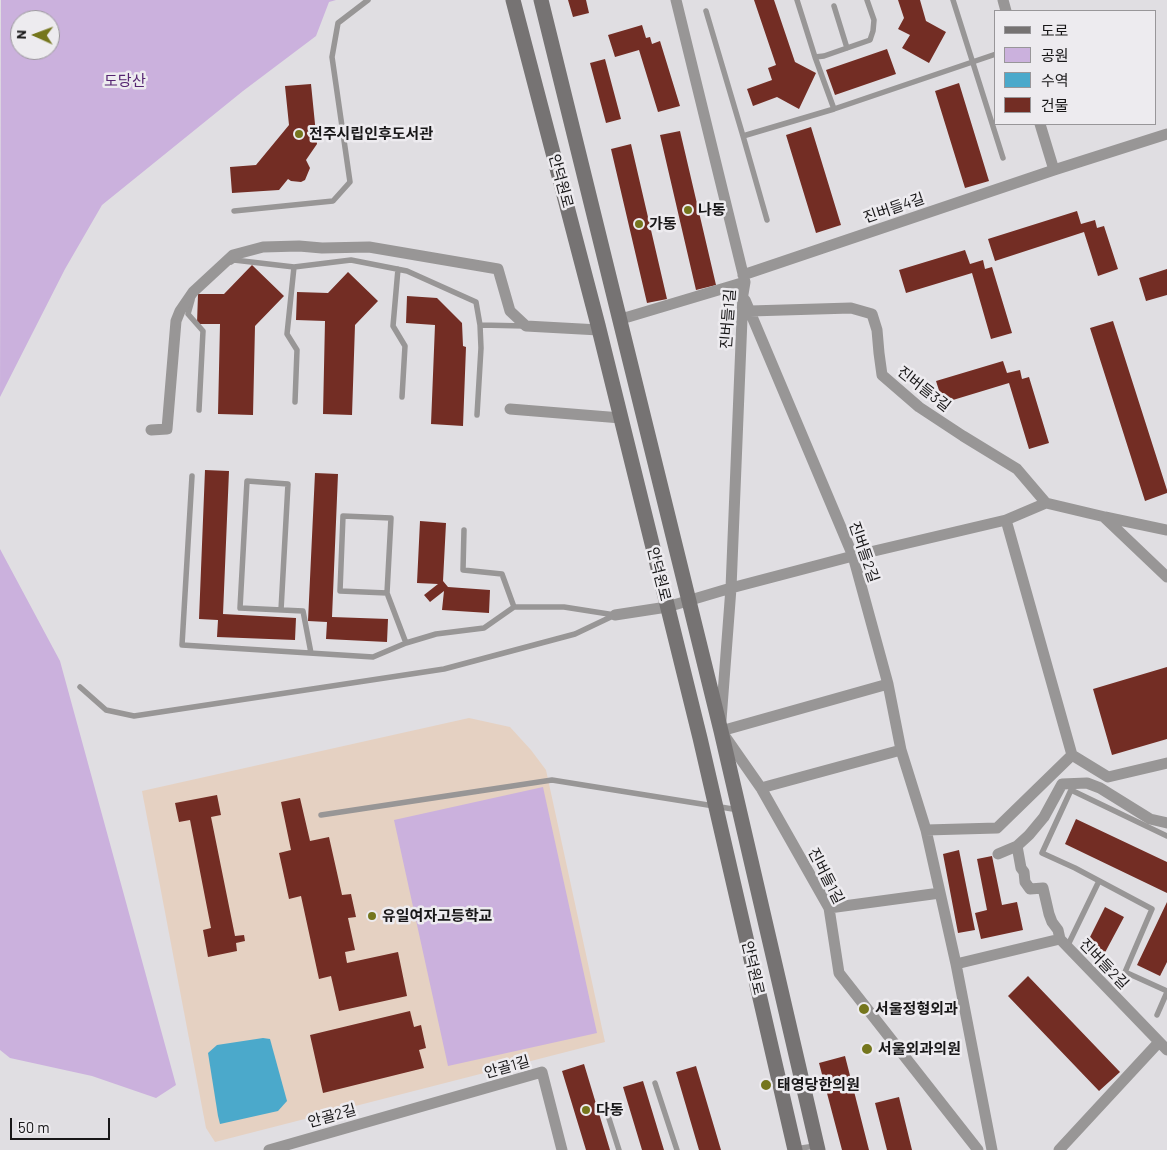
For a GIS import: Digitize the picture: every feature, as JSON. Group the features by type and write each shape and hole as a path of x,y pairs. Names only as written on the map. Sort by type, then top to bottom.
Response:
{"street":[{"name":"안덕원로","path":"513,0 599,330 700,738 794,1150"},
{"name":"안덕원로","path":"541,0 721,731 818,1148"},
{"name":"진버들1길","path":"676,0 744,278 731,588 721,731 761,788 829,908 839,974 978,1150"},
{"path":"1040,125 1054,170"},
{"name":"진버들4길","path":"619,318 628,317 1054,170 1167,134"},
{"path":"151,430 167,429 176,321 180,311 193,292 234,255 263,246 369,247 498,269 510,311 526,326 599,330"},
{"name":"진버들2길","path":"743,294 853,556 888,684 902,750 926,830 956,964 992,1150"},
{"name":"진버들3길","path":"750,311 851,308 872,314 877,330 882,375 919,407 1017,469 1046,502"},
{"path":"510,409 621,418"},
{"path":"614,616 667,607 853,556 1006,520 1046,502 1104,517 1167,530"},
{"path":"1104,517 1167,577"},
{"path":"1006,520 1072,755 1108,777 1167,762"},
{"path":"721,731 888,684"},
{"path":"761,788 902,750"},
{"path":"926,830 997,828 1072,755"},
{"path":"998,854 1017,846 1029,835 1044,817 1062,784 1088,783 1100,788 1150,819 1167,823"},
{"path":"1017,846 1025,882 1030,889 1043,888 1048,914 1064,943"},
{"path":"829,908 940,893"},
{"name":"진버들2길","path":"956,964 1064,943 1163,1046"},
{"path":"1059,1150 1163,1046"},
{"name":"안골1길","path":"404,1112 542,1072 562,1150"},
{"name":"안골2길","path":"269,1150 404,1112"}],"lane":[{"path":"234,211 333,201 350,182 332,57 338,22 368,0"},
{"path":"797,0 834,109"},
{"path":"816,56 824,56 870,40 874,20 867,0"},
{"path":"953,0 1003,158"},
{"path":"834,6 847,48"},
{"path":"706,11 767,220"},
{"path":"743,136 834,109 994,55"},
{"path":"198,410 203,331 188,314 196,292 234,260 294,267 352,260 406,271 476,302 481,348 477,415"},
{"path":"294,267 288,334 297,350 295,402"},
{"path":"398,269 393,326 405,346 402,397"},
{"path":"480,325 526,326"},
{"path":"192,476 182,645 373,657 406,643 436,634 484,628 514,608 564,607 614,616"},
{"path":"281,610 288,484 247,482 240,608 281,610 303,611 311,653"},
{"path":"387,593 340,591 342,516 391,518 387,593 406,643"},
{"path":"464,530 463,570 502,574 514,608"},
{"path":"80,687 106,710 134,716 444,669 575,634 614,616"},
{"path":"321,815 552,780 739,810"},
{"path":"1156,1015 1167,992 1125,972 1152,909 1042,853 1071,790 1167,836"},
{"path":"1064,943 1099,881"},
{"path":"655,1083 677,1150"},
{"path":"606,1108 619,1150"},
{"path":"794,1150 818,1148"}],"shaded area":[{"name":"유일여자고등학교","path":"469,718 510,727 546,770 605,1042 215,1142 206,1128 142,791"}],"green space":[{"name":"도당산","path":"1,0 336,0 329,2 316,36 243,91 102,205 65,269 0,397"},
{"path":"0,549 60,661 176,1085 156,1098 92,1076 10,1058 0,1050"},
{"path":"543,787 597,1033 448,1066 394,820"}],"water":[{"path":"263,1038 270,1039 287,1101 278,1111 220,1124 208,1053 217,1045"}],"building":[{"path":"568,0 586,0 589,13 573,17"},
{"path":"754,0 774,0 795,62 816,73 799,109 777,97 753,106 747,89 772,80 768,68 776,65"},
{"path":"898,0 920,0 926,21 946,32 929,63 902,48 910,35 898,29 904,18"},
{"path":"642,25 646,38 650,37 652,44 660,41 680,106 658,112 639,50 615,57 608,35"},
{"path":"887,49 896,74 835,95 826,70"},
{"path":"605,59 621,119 606,123 590,63"},
{"path":"959,83 989,181 965,188 935,91"},
{"name":"전주시립인후도서관","path":"311,84 317,144 306,160 310,168 305,180 301,182 288,179 279,190 232,193 230,167 256,165 289,125 285,86"},
{"path":"811,127 841,225 816,233 786,135"},
{"name":"나동","path":"680,131 716,285 696,290 660,135"},
{"name":"가동","path":"631,144 667,299 647,303 611,149"},
{"path":"1077,211 1081,224 1095,220 1097,228 1104,226 1118,269 1098,276 1084,232 995,261 988,239"},
{"path":"965,250 970,264 983,260 985,269 992,267 1012,333 991,339 972,273 906,293 899,270"},
{"path":"252,265 284,296 255,326 253,415 218,414 220,324 197,324 198,294 224,294"},
{"path":"1167,269 1167,295 1146,301 1139,278"},
{"path":"348,272 378,301 355,325 352,415 323,414 325,321 296,320 297,292 328,293"},
{"path":"407,296 437,298 462,323 463,346 466,347 463,426 431,424 435,325 406,323"},
{"path":"1113,321 1167,490 1167,493 1145,501 1090,328"},
{"path":"1003,361 1007,373 1020,370 1022,379 1029,377 1049,443 1029,449 1009,383 943,403 936,381"},
{"path":"205,470 229,471 223,614 296,618 295,640 217,637 218,620 199,619"},
{"path":"315,473 338,474 332,617 388,619 387,642 326,639 327,622 308,621"},
{"path":"420,521 446,523 443,581 448,587 490,590 489,613 442,610 444,591 430,602 424,595 438,584 417,583"},
{"path":"1167,667 1167,739 1112,755 1093,689"},
{"path":"217,795 221,815 211,817 235,936 244,935 245,941 236,943 237,951 208,957 203,930 211,928 190,820 179,822 175,803"},
{"path":"300,798 310,841 329,837 342,895 351,894 356,917 348,918 355,950 345,952 347,963 398,952 407,996 339,1011 331,976 319,979 301,896 289,899 279,853 291,850 281,802"},
{"path":"1076,819 1167,862 1167,893 1065,844"},
{"path":"959,850 975,930 958,933 943,854"},
{"path":"992,856 1002,905 1017,902 1023,930 981,939 975,913 987,910 977,859"},
{"path":"1167,902 1167,962 1160,976 1137,965"},
{"path":"1105,907 1124,917 1101,960 1083,951"},
{"path":"1028,976 1120,1072 1099,1091 1008,996"},
{"path":"410,1011 414,1027 421,1025 426,1048 419,1050 424,1068 323,1093 310,1035"},
{"path":"845,1056 869,1150 842,1150 819,1063"},
{"name":"다동","path":"584,1064 610,1150 586,1150 562,1071"},
{"path":"696,1066 721,1150 699,1150 676,1072"},
{"path":"643,1081 664,1150 642,1150 623,1087"},
{"path":"899,1097 912,1150 887,1150 875,1103"}],"place":[{"name":"전주시립인후도서관","path":"299,134"},
{"name":"나동","path":"688,210"},
{"name":"가동","path":"639,224"},
{"name":"유일여자고등학교","path":"372,916"},
{"name":"서울정형외과","path":"864,1009"},
{"name":"서울외과의원","path":"867,1049"},
{"name":"태영당한의원","path":"766,1085"},
{"name":"다동","path":"586,1110"}]}
